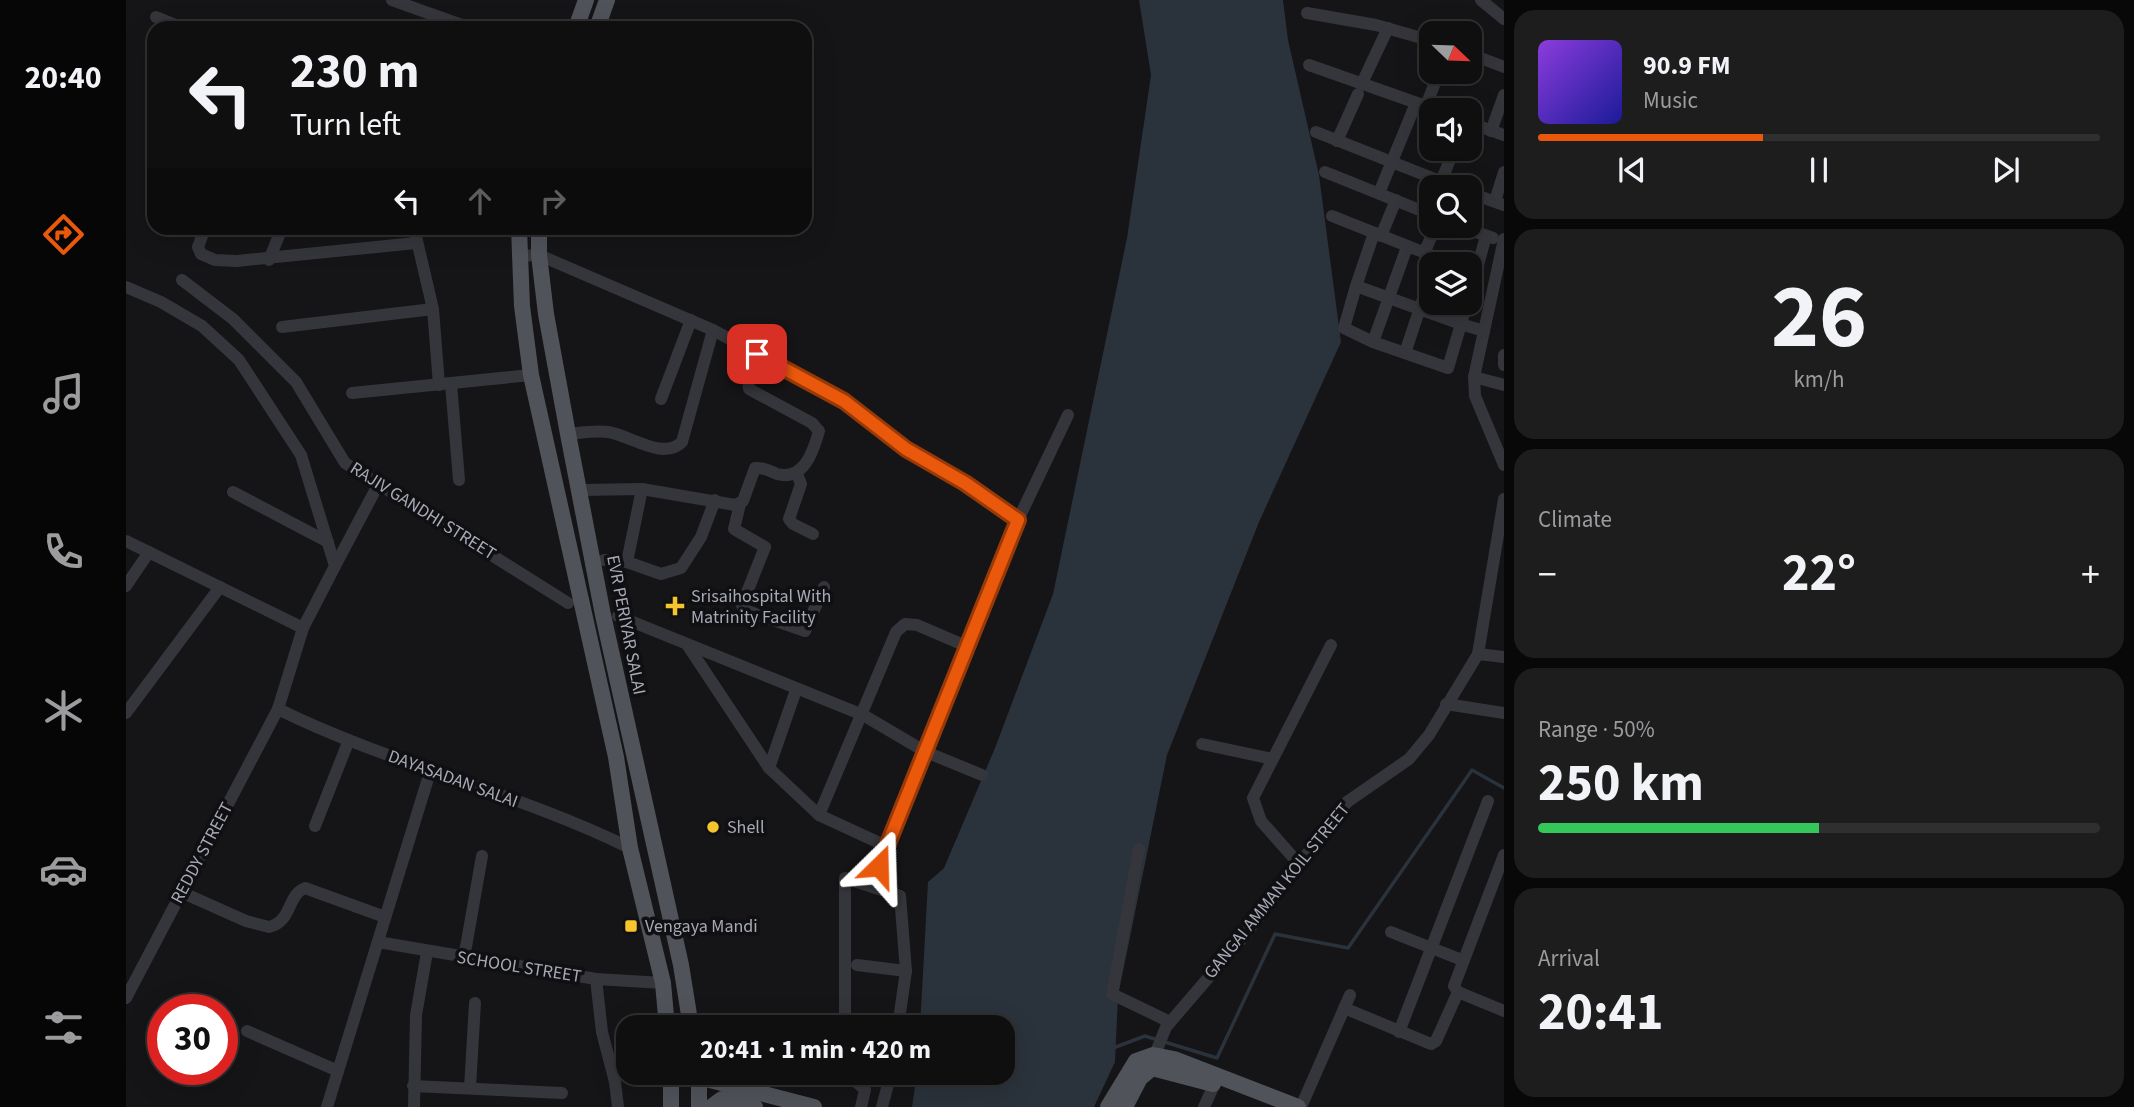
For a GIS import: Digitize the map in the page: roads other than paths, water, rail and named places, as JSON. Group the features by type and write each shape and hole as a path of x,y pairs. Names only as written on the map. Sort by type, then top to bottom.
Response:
{"main road":[{"path":"578,21 586,0"},
{"path":"600,21 607,0"},
{"name":"EVR PERIYAR SALAI","path":"519,235 531,375 616,757 629,848 663,983 666,1015"},
{"name":"EVR PERIYAR SALAI","path":"539,235 538,255 568,434 581,490 603,615 681,965 689,1015"},
{"path":"1154,1056 1267,1107"},
{"path":"1125,1107 1154,1056"},
{"path":"1108,1107 1136,1060 1154,1056 1174,1059 1300,1107"},
{"path":"670,1085 671,1105 703,1105 722,1099 755,1107"},
{"path":"697,1085 703,1105"},
{"path":"736,1085 814,1107"}],"street":[{"path":"393,0 451,21"},
{"path":"1481,0 1504,19"},
{"path":"1307,13 1388,28 1419,37"},
{"path":"156,17 166,21"},
{"path":"1338,141 1388,28"},
{"path":"1482,59 1504,67"},
{"path":"1309,65 1360,88 1419,104"},
{"path":"1491,131 1504,95"},
{"path":"1379,193 1392,163 1419,118"},
{"path":"1482,128 1504,135"},
{"path":"1316,132 1423,175"},
{"path":"1325,172 1419,210"},
{"path":"1482,197 1499,203 1504,172"},
{"path":"1396,200 1356,286 1343,328 1373,342 1448,368 1464,315"},
{"path":"1332,216 1419,252"},
{"path":"202,235 198,247 201,254 215,260 269,260 416,243"},
{"path":"269,260 279,235"},
{"path":"415,235 433,309 459,480"},
{"path":"1482,235 1504,240 1474,377 1475,396 1504,465"},
{"path":"1480,252 1486,236"},
{"path":"1373,342 1407,247"},
{"path":"519,256 538,255 713,330 844,401 906,449 965,483 1018,520"},
{"name":"RAJIV GANDHI STREET","path":"182,280 233,319 296,382 345,463 568,603"},
{"path":"1356,286 1419,309 1405,353"},
{"path":"126,287 161,302 202,326 239,360 301,455 335,566"},
{"path":"282,327 433,309"},
{"path":"1436,315 1484,331"},
{"path":"662,398 691,320"},
{"path":"568,434 607,432 666,450 677,446 682,442 713,330"},
{"path":"757,354 748,381 749,389 812,423 819,431 803,469 797,474 778,474 755,468 740,504 734,529 765,547 741,605 744,610 802,632 824,587"},
{"path":"1504,355 1504,365"},
{"path":"352,393 531,375"},
{"path":"1474,377 1504,385"},
{"path":"879,866 1018,520 1068,415"},
{"path":"797,474 801,484 789,519 793,524 813,534"},
{"name":"REDDY STREET","path":"126,998 278,709 303,628 378,485"},
{"path":"581,490 642,489 740,504"},
{"path":"627,562 642,489"},
{"path":"233,492 328,542"},
{"name":"GANGAI AMMAN KOIL STREET","path":"1154,1056 1168,1025 1245,936 1347,802 1419,748 1478,654 1504,499"},
{"path":"604,561 627,562 661,574 681,568 701,537 715,500"},
{"path":"126,541 303,628"},
{"path":"126,586 149,552"},
{"path":"127,710 220,587"},
{"path":"618,616 863,715 926,752 982,775"},
{"path":"819,815 896,632 905,624 917,625 966,646"},
{"path":"1299,864 1261,821 1253,798 1331,645"},
{"path":"688,646 769,768 819,815 887,846"},
{"path":"1478,654 1504,657"},
{"path":"769,768 796,690"},
{"path":"1446,704 1504,713"},
{"name":"DAYASADAN SALAI","path":"278,709 430,772 587,827 629,848"},
{"path":"315,826 349,740"},
{"path":"1202,744 1273,759"},
{"path":"327,1107 430,772"},
{"path":"1399,1032 1488,802"},
{"path":"1139,849 1112,994 1168,1025"},
{"path":"1503,1010 1458,992 1454,982 1504,855"},
{"path":"464,958 482,856"},
{"path":"845,1015 845,878 900,896 906,971 900,1015"},
{"path":"181,892 246,921 269,927 283,920 298,892 305,888 385,917"},
{"path":"1391,932 1462,960"},
{"name":"SCHOOL STREET","path":"378,942 596,979 663,983"},
{"path":"414,1107 416,1015 427,952"},
{"path":"857,965 906,971"},
{"path":"596,979 602,1032 615,1082 618,1107"},
{"path":"1344,1008 1429,1044 1434,1043 1458,992"},
{"path":"1300,1107 1350,995"},
{"path":"470,1088 475,1003"},
{"path":"247,1031 338,1071"},
{"path":"860,1085 865,1090 888,1093"},
{"path":"882,1107 889,1085"},
{"path":"1204,1107 1214,1085"},
{"path":"413,1086 562,1093"},
{"path":"861,1107 865,1090"}],"waterway":[{"path":"1113,1048 1145,1036 1217,1058 1275,934 1348,948 1472,770 1504,788"}],"place":[{"name":"Srisaihospital With Matrinity Facility","path":"675,606"},
{"name":"Shell","path":"713,827"},
{"name":"Vengaya Mandi","path":"631,926"}]}
